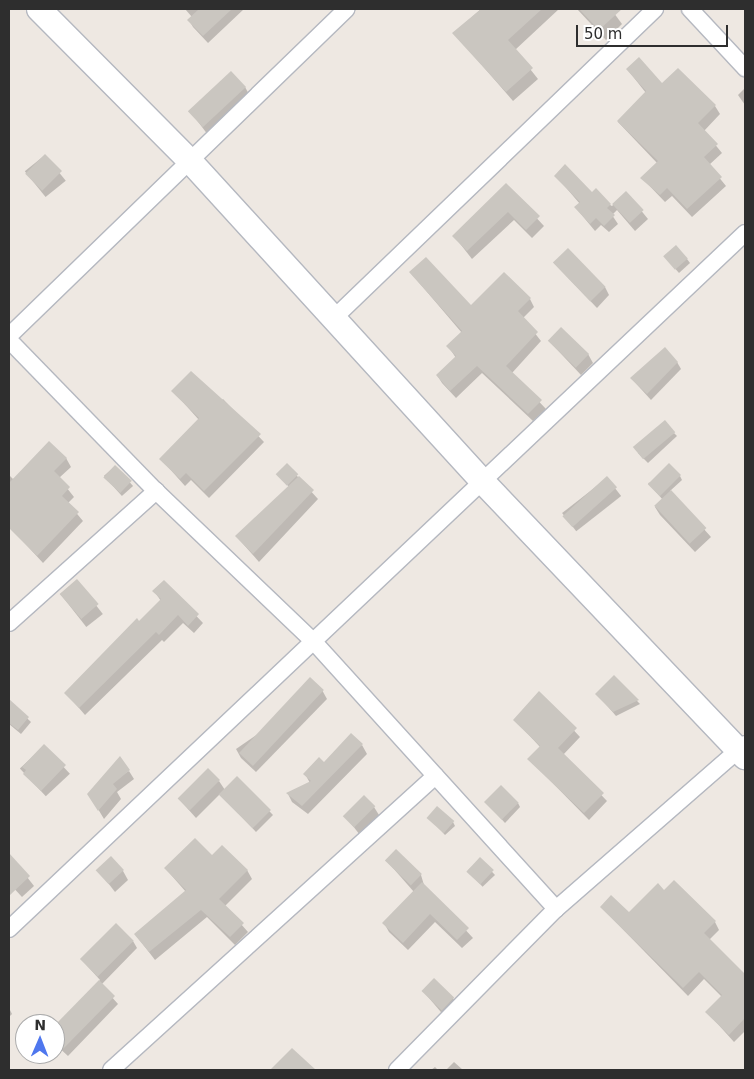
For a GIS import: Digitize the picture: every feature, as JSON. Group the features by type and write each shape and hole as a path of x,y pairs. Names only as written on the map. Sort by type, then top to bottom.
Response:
{"street":[{"path":"39,9 190,161 483,482 743,750 556,909 397,1070"},
{"path":"346,9 9,338 156,491 315,644 556,909"},
{"path":"333,319 655,9"},
{"path":"690,9 745,68"},
{"path":"9,929 315,644 745,233"},
{"path":"9,623 156,491"},
{"path":"111,1070 434,776"}],"building":[{"path":"199,9 232,9 203,36 187,20"},
{"path":"481,9 542,9 508,40 533,68 506,92 452,33"},
{"path":"579,9 622,9 599,30"},
{"path":"639,57 662,83 678,68 716,105 698,123 718,144 704,157 722,177 687,209 667,188 660,195 640,178 658,161 617,121 646,91 626,69"},
{"path":"231,71 246,87 203,127 188,111"},
{"path":"45,154 62,171 42,191 25,174"},
{"path":"565,164 592,192 596,188 611,204 607,208 615,215 604,226 596,218 590,224 574,207 580,202 554,176"},
{"path":"506,183 540,216 526,230 508,212 467,251 452,236"},
{"path":"626,191 644,210 630,223 612,204"},
{"path":"676,245 688,259 675,270 663,256"},
{"path":"568,248 606,287 590,301 553,263"},
{"path":"426,257 471,305 504,272 531,298 518,311 538,332 506,366 542,400 528,414 477,366 450,391 436,375 456,356 446,346 462,331 409,272"},
{"path":"561,327 589,354 576,368 548,341"},
{"path":"665,347 678,362 647,394 630,378"},
{"path":"191,371 261,434 204,491 186,473 180,479 159,459 199,418 171,391"},
{"path":"665,420 675,432 643,459 633,447"},
{"path":"49,441 67,458 54,471 70,487 62,496 79,512 37,556 9,528 9,483"},
{"path":"287,463 298,474 287,486 276,474"},
{"path":"669,463 681,475 660,496 648,484"},
{"path":"115,465 132,481 120,493 103,477"},
{"path":"299,476 314,490 253,554 235,536"},
{"path":"607,476 617,487 572,527 562,516"},
{"path":"671,490 706,528 690,544 654,506"},
{"path":"77,579 99,604 81,619 60,594"},
{"path":"164,580 199,614 188,626 178,615 159,635 156,632 79,708 64,693 137,618 139,621 161,599 152,591"},
{"path":"614,675 639,700 613,712 595,694"},
{"path":"310,677 324,690 253,766 239,753"},
{"path":"539,691 577,728 558,748 604,793 584,813 527,759 540,746 513,720"},
{"path":"9,699 29,717 18,730 9,723"},
{"path":"351,733 363,744 302,806 286,793 311,781 303,774 319,757 324,762"},
{"path":"44,744 66,765 41,791 23,774 26,770 22,767"},
{"path":"120,756 130,770 113,784 117,789 98,811 87,794"},
{"path":"208,768 220,780 190,810 178,798"},
{"path":"237,776 271,810 253,828 219,794"},
{"path":"501,785 519,803 502,820 484,802"},
{"path":"364,795 375,806 354,828 343,816"},
{"path":"437,806 454,821 444,833 427,818"},
{"path":"195,838 212,855 222,845 248,870 219,899 244,923 230,937 201,910 149,952 134,934 186,890 164,868"},
{"path":"396,849 422,874 411,886 385,861"},
{"path":"9,853 30,876 9,896"},
{"path":"111,856 124,870 109,884 96,870"},
{"path":"480,857 494,870 480,885 466,872"},
{"path":"674,880 716,921 704,933 745,974 745,1018 729,1035 705,1012 722,995 699,972 683,988 600,907 611,895 629,912 658,883 664,890"},
{"path":"422,882 469,928 457,940 430,914 403,943 382,923"},
{"path":"116,923 134,941 98,977 80,959"},
{"path":"434,978 454,997 442,1010 421,991"},
{"path":"99,980 115,996 65,1047 65,1015"},
{"path":"292,1048 316,1070 270,1070"}]}
